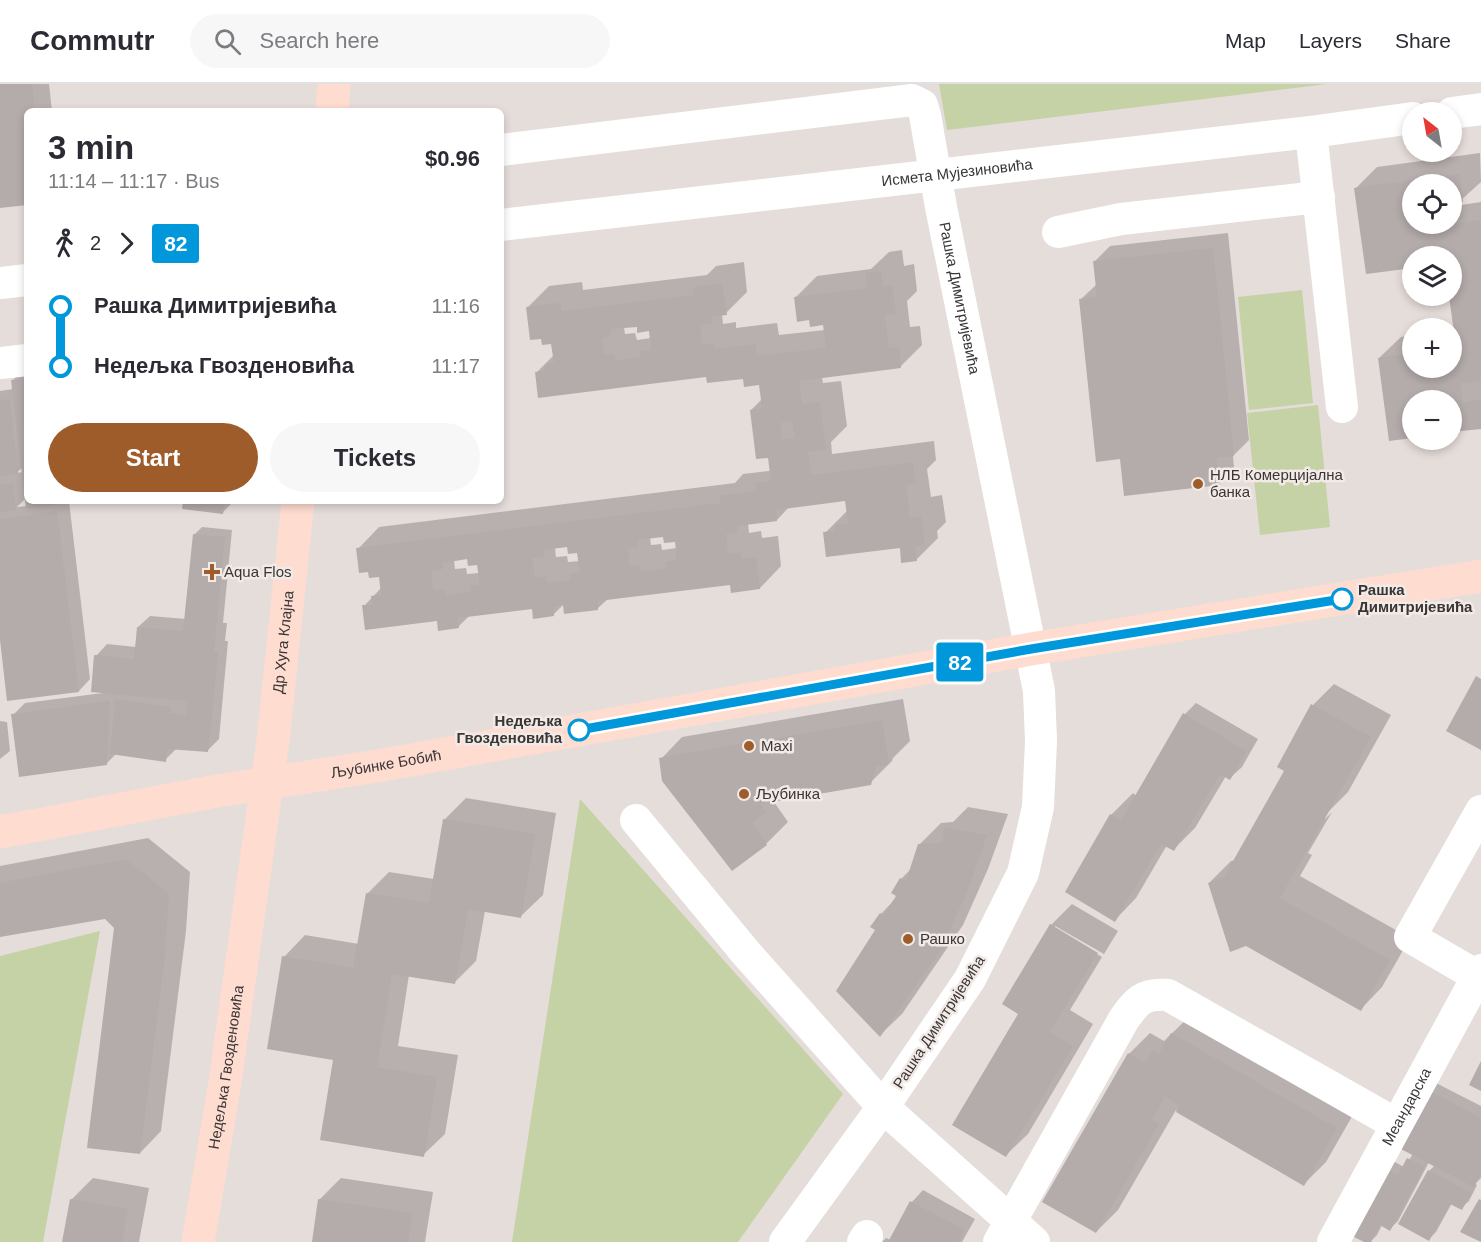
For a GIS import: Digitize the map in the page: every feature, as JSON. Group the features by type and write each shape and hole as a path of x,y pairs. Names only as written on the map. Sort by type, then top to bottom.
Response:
{"main road":[{"path":"332,108 334,84"},
{"name":"Др Хуга Клајна","path":"266,784 273,741 298,504"},
{"name":"Љубинке Бобић","path":"0,832 126,807 401,762 1031,649 1481,576"},
{"name":"Недељка Гвозденовића","path":"198,1242 225,1082 266,784"}],"street":[{"name":"Рашка Димитријевића","path":"785,1242 883,1107 970,979 1023,873 1038,807 1041,741 1038,691 919,84"},
{"path":"504,150 912,100 922,105 925,115"},
{"path":"1462,112 1481,109"},
{"name":"Исмета Мујезиновића","path":"504,225 1311,132 1402,120"},
{"path":"1311,132 1342,407"},
{"path":"1058,232 1121,219 1319,197"},
{"path":"0,283 24,280"},
{"path":"0,363 24,360"},
{"path":"1479,973 1410,937 1481,811"},
{"path":"636,820 746,953 883,1107 1004,1232 1034,1242"},
{"name":"Меандарска","path":"1333,1242 1479,973"},
{"path":"1004,1232 1124,1019 1135,1004 1148,995 1168,995 1396,1124"}],"green space":[{"path":"939,84 1327,84 947,130"},
{"path":"1302,290 1313,403 1249,410 1238,297"},
{"path":"1318,405 1330,527 1260,535 1247,413"},
{"path":"580,799 843,1094 738,1242 512,1242"},
{"path":"100,931 43,1242 0,1242 0,956"}],"building":[{"path":"0,84 32,84 35,108 24,108 24,205 0,208"},
{"path":"1402,182 1402,234 1462,234 1462,223 1481,220 1481,381 1460,383 1461,390 1402,390 1402,439 1389,441 1378,358 1402,355 1402,378 1462,378 1462,318 1452,318 1450,306 1462,306 1462,246 1402,246 1402,269 1366,274 1354,188"},
{"path":"1213,248 1234,456 1217,458 1220,485 1124,496 1120,459 1096,462 1079,299 1097,297 1093,261"},
{"path":"881,271 883,286 892,285 896,314 885,315 889,348 899,347 901,368 799,381 802,404 820,402 826,449 808,452 811,475 913,462 915,483 906,485 910,518 921,516 925,545 915,546 917,561 901,563 900,548 826,557 823,532 835,531 834,525 848,523 845,501 776,510 777,521 737,526 738,533 726,534 728,554 740,552 741,559 756,557 760,589 731,593 730,585 598,601 598,610 564,614 563,605 553,607 554,616 533,619 532,609 458,618 459,628 438,631 437,621 365,630 362,605 372,605 371,596 381,595 379,577 369,578 368,572 359,573 356,548 721,503 720,496 756,491 755,483 771,481 768,458 756,459 750,410 762,408 759,385 744,387 743,379 707,383 706,377 538,398 535,372 545,371 545,364 554,363 551,344 542,345 541,339 530,340 526,307 561,303 562,311 694,295 693,287 722,283 727,315 711,317 712,324 700,325 702,344 714,343 715,349 756,344 757,356 826,348 823,325 810,327 809,320 797,322 794,297 867,288 865,273","holes":["637,327 637,333 649,331 651,350 640,351 640,357 628,359 615,360 614,354 604,355 602,338 611,336 611,329","792,421 795,438 782,439 780,423","663,537 664,543 675,542 677,560 666,562 666,568 653,570 641,571 640,565 630,566 628,548 638,547 637,540","567,547 568,554 577,553 580,572 570,574 571,580 547,583 546,576 535,578 532,558 545,557 544,550","467,559 468,566 477,565 480,585 470,586 471,592 446,595 445,589 433,590 431,571 443,569 443,563"]},
{"path":"24,378 24,492 11,380"},
{"path":"1462,396 1463,402 1481,400 1481,429 1462,431"},
{"path":"10,399 18,474 0,476 0,400"},
{"path":"13,483 16,510 0,512 0,485"},
{"path":"25,504 61,504 26,509"},
{"path":"183,504 225,504 223,514 182,509"},
{"path":"57,511 79,692 7,701 0,640 0,519"},
{"path":"193,534 225,537 214,652 218,652 208,752 167,749 166,762 110,754 115,699 171,707 170,713 186,715 187,701 91,692 94,655 134,659 137,627 183,631"},
{"path":"1476,676 1481,679 1481,750 1446,731"},
{"path":"110,701 107,765 19,777 11,714"},
{"path":"1311,704 1371,737 1280,898 1390,960 1361,1011 1246,946 1230,952 1208,883 1224,877 1284,771 1277,767"},
{"path":"1183,713 1247,751 1230,780 1220,774 1174,851 1161,844 1115,922 1065,892 1110,814 1121,820"},
{"name":"Љубинка","path":"882,720 889,764 876,767 871,785 760,804 766,812 752,822 767,845 732,871 662,781 659,758"},
{"path":"443,819 535,834 521,918 468,909 455,984 392,974 377,1067 437,1077 424,1157 320,1140 333,1060 267,1049 282,956 353,968 366,893 429,903"},
{"name":"Рашко","path":"945,828 987,835 967,892 942,948 880,1037 836,991 875,930 870,927 880,913 884,915 896,896 891,893 900,878 906,881 918,844 942,843"},
{"path":"126,859 169,894 165,954 140,1154 87,1148 114,928 105,919 0,937 0,883"},
{"path":"1050,924 1098,953 1050,1032 1073,1046 1006,1157 952,1125 1018,1014 1002,1004"},
{"path":"1171,1033 1337,1128 1304,1186 1176,1112 1179,1105 1165,1097 1152,1120 1159,1124 1096,1233 1042,1202 1128,1053 1145,1063 1152,1051 1159,1054"},
{"path":"1481,1061 1481,1091 1469,1085"},
{"path":"1427,1090 1481,1118 1481,1174 1474,1187 1397,1147"},
{"path":"1407,1158 1425,1167 1390,1231 1380,1225 1371,1242 1364,1242 1348,1234 1384,1168 1398,1175"},
{"path":"1428,1170 1471,1193 1462,1210 1450,1204 1429,1241 1398,1224"},
{"path":"70,1199 128,1209 122,1242 62,1242"},
{"path":"318,1199 412,1213 408,1242 312,1242"},
{"path":"1479,1199 1481,1200 1481,1242 1460,1232"},
{"path":"910,1201 965,1230 958,1242 888,1242"}],"bus line":[{"name":"82","path":"579,730 1031,649 1342,599"}],"place":[{"name":"НЛБ Комерцијална банка","path":"1198,484"},
{"name":"Aqua Flos","path":"212,572"},
{"name":"Рашка Димитријевића","path":"1342,599"},
{"name":"Недељка Гвозденовића","path":"579,730"},
{"name":"Maxi","path":"749,746"},
{"name":"Љубинка","path":"744,794"},
{"name":"Рашко","path":"908,939"}]}
